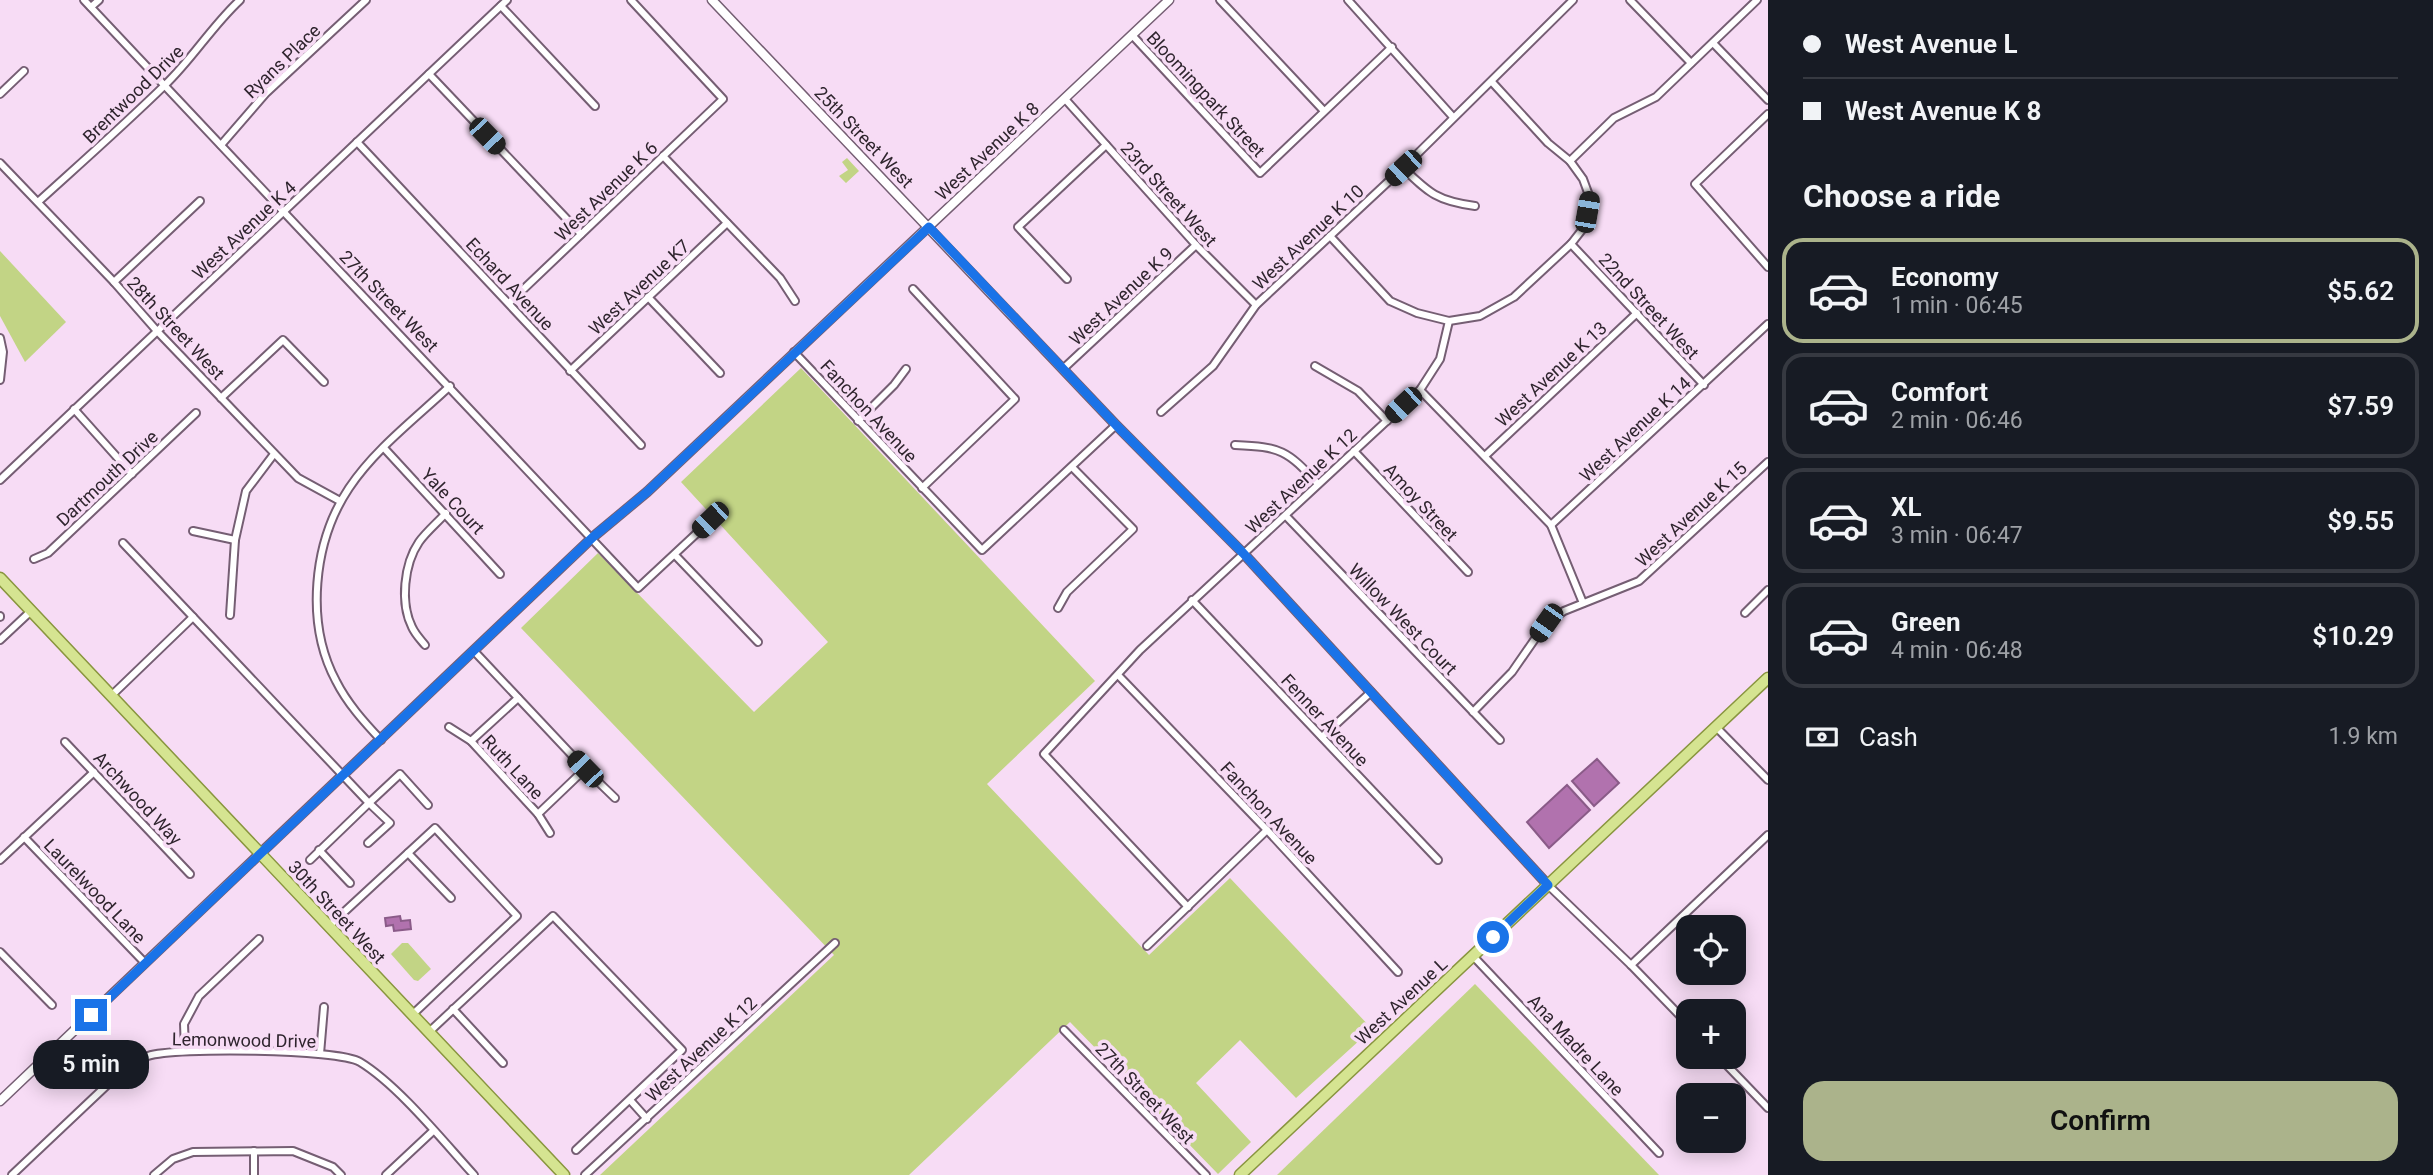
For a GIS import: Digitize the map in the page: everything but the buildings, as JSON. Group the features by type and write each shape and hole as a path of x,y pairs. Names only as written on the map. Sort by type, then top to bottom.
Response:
{"main road":[{"name":"30th Street West","path":"0,578 564,1175"},
{"name":"West Avenue L","path":"1240,1175 1768,678"}],"street":[{"name":"27th Street West","path":"84,0 638,587 675,555"},
{"path":"91,7 99,0"},
{"name":"Brentwood Drive","path":"38,202 165,85 196,53 212,27 240,0"},
{"name":"Ryans Place","path":"221,145 267,93 366,0"},
{"name":"West Avenue K 4","path":"0,480 507,0"},
{"name":"West Avenue K 6","path":"509,303 723,99 631,0"},
{"name":"25th Street West","path":"712,0 1116,425 1243,553 1548,885 1676,1012"},
{"name":"West Avenue K 8","path":"0,1101 593,537 647,492 1169,0"},
{"path":"1220,0 1324,111 1392,47"},
{"path":"1348,0 1453,117"},
{"name":"West Avenue K 10","path":"1161,412 1213,366 1256,305 1403,168 1573,0"},
{"path":"1630,0 1691,63"},
{"path":"1570,161 1614,118 1656,97 1757,0"},
{"path":"500,6 595,106"},
{"name":"Bloomingpark Street","path":"1132,35 1261,173 1324,111"},
{"path":"1713,43 1768,100"},
{"path":"0,94 24,71"},
{"path":"429,74 580,234"},
{"path":"1330,236 1390,301 1417,313 1448,321 1480,316 1514,297 1571,244 1585,226 1590,198 1583,179 1570,161 1548,143 1492,82"},
{"name":"23rd Street West","path":"1065,99 1196,245 1256,305"},
{"path":"1768,114 1695,184 1768,267"},
{"name":"Echard Avenue","path":"357,142 641,445"},
{"path":"1067,279 1018,227 1106,145"},
{"path":"663,156 780,278 795,301"},
{"name":"28th Street West","path":"0,163 298,478 340,502"},
{"path":"1403,168 1429,194 1454,203 1475,206"},
{"path":"114,282 200,201"},
{"name":"West Avenue K7","path":"570,371 727,223"},
{"name":"22nd Street West","path":"1571,244 1704,385"},
{"name":"West Avenue K 9","path":"1064,368 1196,245"},
{"path":"913,289 1015,399 922,488"},
{"path":"648,297 720,373"},
{"name":"West Avenue K 13","path":"1485,456 1637,313"},
{"name":"West Avenue K 12","path":"1188,906 1044,754 1140,650 1420,390 1440,359 1448,321"},
{"name":"West Avenue K 14","path":"1551,525 1768,324"},
{"path":"0,338 4,352 0,380"},
{"path":"221,398 283,340 324,382"},
{"name":"Fanchon Avenue","path":"794,352 982,550 1072,467"},
{"path":"1315,366 1357,391 1387,421"},
{"path":"858,421 906,369"},
{"path":"381,740 354,710 335,681 320,635 317,593 320,556 331,522 349,486 384,448 450,386"},
{"path":"1420,390 1551,525 1583,603"},
{"path":"74,410 132,474"},
{"name":"Dartmouth Drive","path":"34,559 48,553 196,413"},
{"path":"1058,608 1067,592 1133,528 1072,467 1116,425"},
{"path":"1235,445 1272,447 1297,461 1318,484"},
{"name":"Yale Court","path":"384,448 500,574"},
{"name":"Amoy Street","path":"1354,451 1468,572"},
{"path":"230,615 235,540 246,491 274,454"},
{"name":"West Avenue K 15","path":"1473,712 1512,672 1546,623 1564,611 1639,581 1768,462"},
{"path":"425,645 412,628 405,588 419,543 446,513"},
{"name":"Willow West Court","path":"1286,516 1500,740"},
{"path":"710,520 675,555 758,642"},
{"path":"193,531 235,540"},
{"path":"123,543 343,777 390,823 368,844"},
{"path":"1745,613 1768,590"},
{"name":"Fenner Avenue","path":"1192,600 1438,860"},
{"path":"0,640 31,611"},
{"path":"111,696 193,617"},
{"path":"474,651 615,798"},
{"name":"Fanchon Avenue","path":"1118,675 1398,972"},
{"path":"1322,737 1371,692"},
{"path":"471,741 518,698"},
{"name":"Ruth Lane","path":"449,727 471,741 538,814 550,833"},
{"path":"1717,728 1768,780"},
{"name":"Archwood Way","path":"65,742 190,874"},
{"path":"538,814 585,769"},
{"path":"0,860 93,772"},
{"path":"310,860 400,774 428,805"},
{"path":"330,926 435,828 517,916 412,1015"},
{"path":"1147,946 1267,830"},
{"path":"1631,965 1768,835"},
{"name":"Laurelwood Lane","path":"24,837 145,963"},
{"path":"319,850 350,883"},
{"path":"408,853 451,898"},
{"path":"429,1032 553,916 682,1050 576,1150"},
{"path":"185,1050 184,1024 199,996 259,939"},
{"name":"West Avenue K 12","path":"585,1175 835,943"},
{"path":"0,952 52,1006"},
{"name":"Ana Madre Lane","path":"1472,956 1659,1153"},
{"path":"320,1054 324,1007"},
{"path":"453,1009 503,1063"},
{"name":"27th Street West","path":"1064,1030 1206,1175"},
{"name":"Lemonwood Drive","path":"12,1175 124,1069 146,1056 185,1050 320,1054 358,1061 392,1088 474,1175"},
{"path":"1731,1069 1768,1108"},
{"path":"630,1100 647,1118"},
{"path":"387,1175 433,1131"},
{"path":"154,1175 173,1159 193,1152 293,1150 333,1167 341,1175"},
{"path":"254,1151 254,1175"}],"green space":[{"path":"847,158 859,171 846,183 839,176 848,170 842,162"},
{"path":"0,251 66,322 25,362 0,316"},
{"path":"801,368 1095,681 987,784 1149,955 1230,878 1372,1029 1296,1098 1240,1040 1196,1083 1251,1142 1218,1174 1070,1022 909,1175 600,1175 834,955 521,628 598,553 754,712 828,642 681,482"},
{"path":"402,943 408,943 431,969 418,981 414,980 391,954"},
{"path":"1475,984 1659,1175 1277,1175"}],"shaded area":[{"path":"1597,759 1619,783 1594,806 1572,781"},
{"path":"1567,785 1590,810 1549,848 1527,822"},
{"path":"400,916 401,921 410,920 411,929 394,931 393,925 386,926 385,918"}],"route":[{"path":"91,1015 593,537 647,492 929,227 1116,425 1243,553 1548,885 1493,937"}]}
